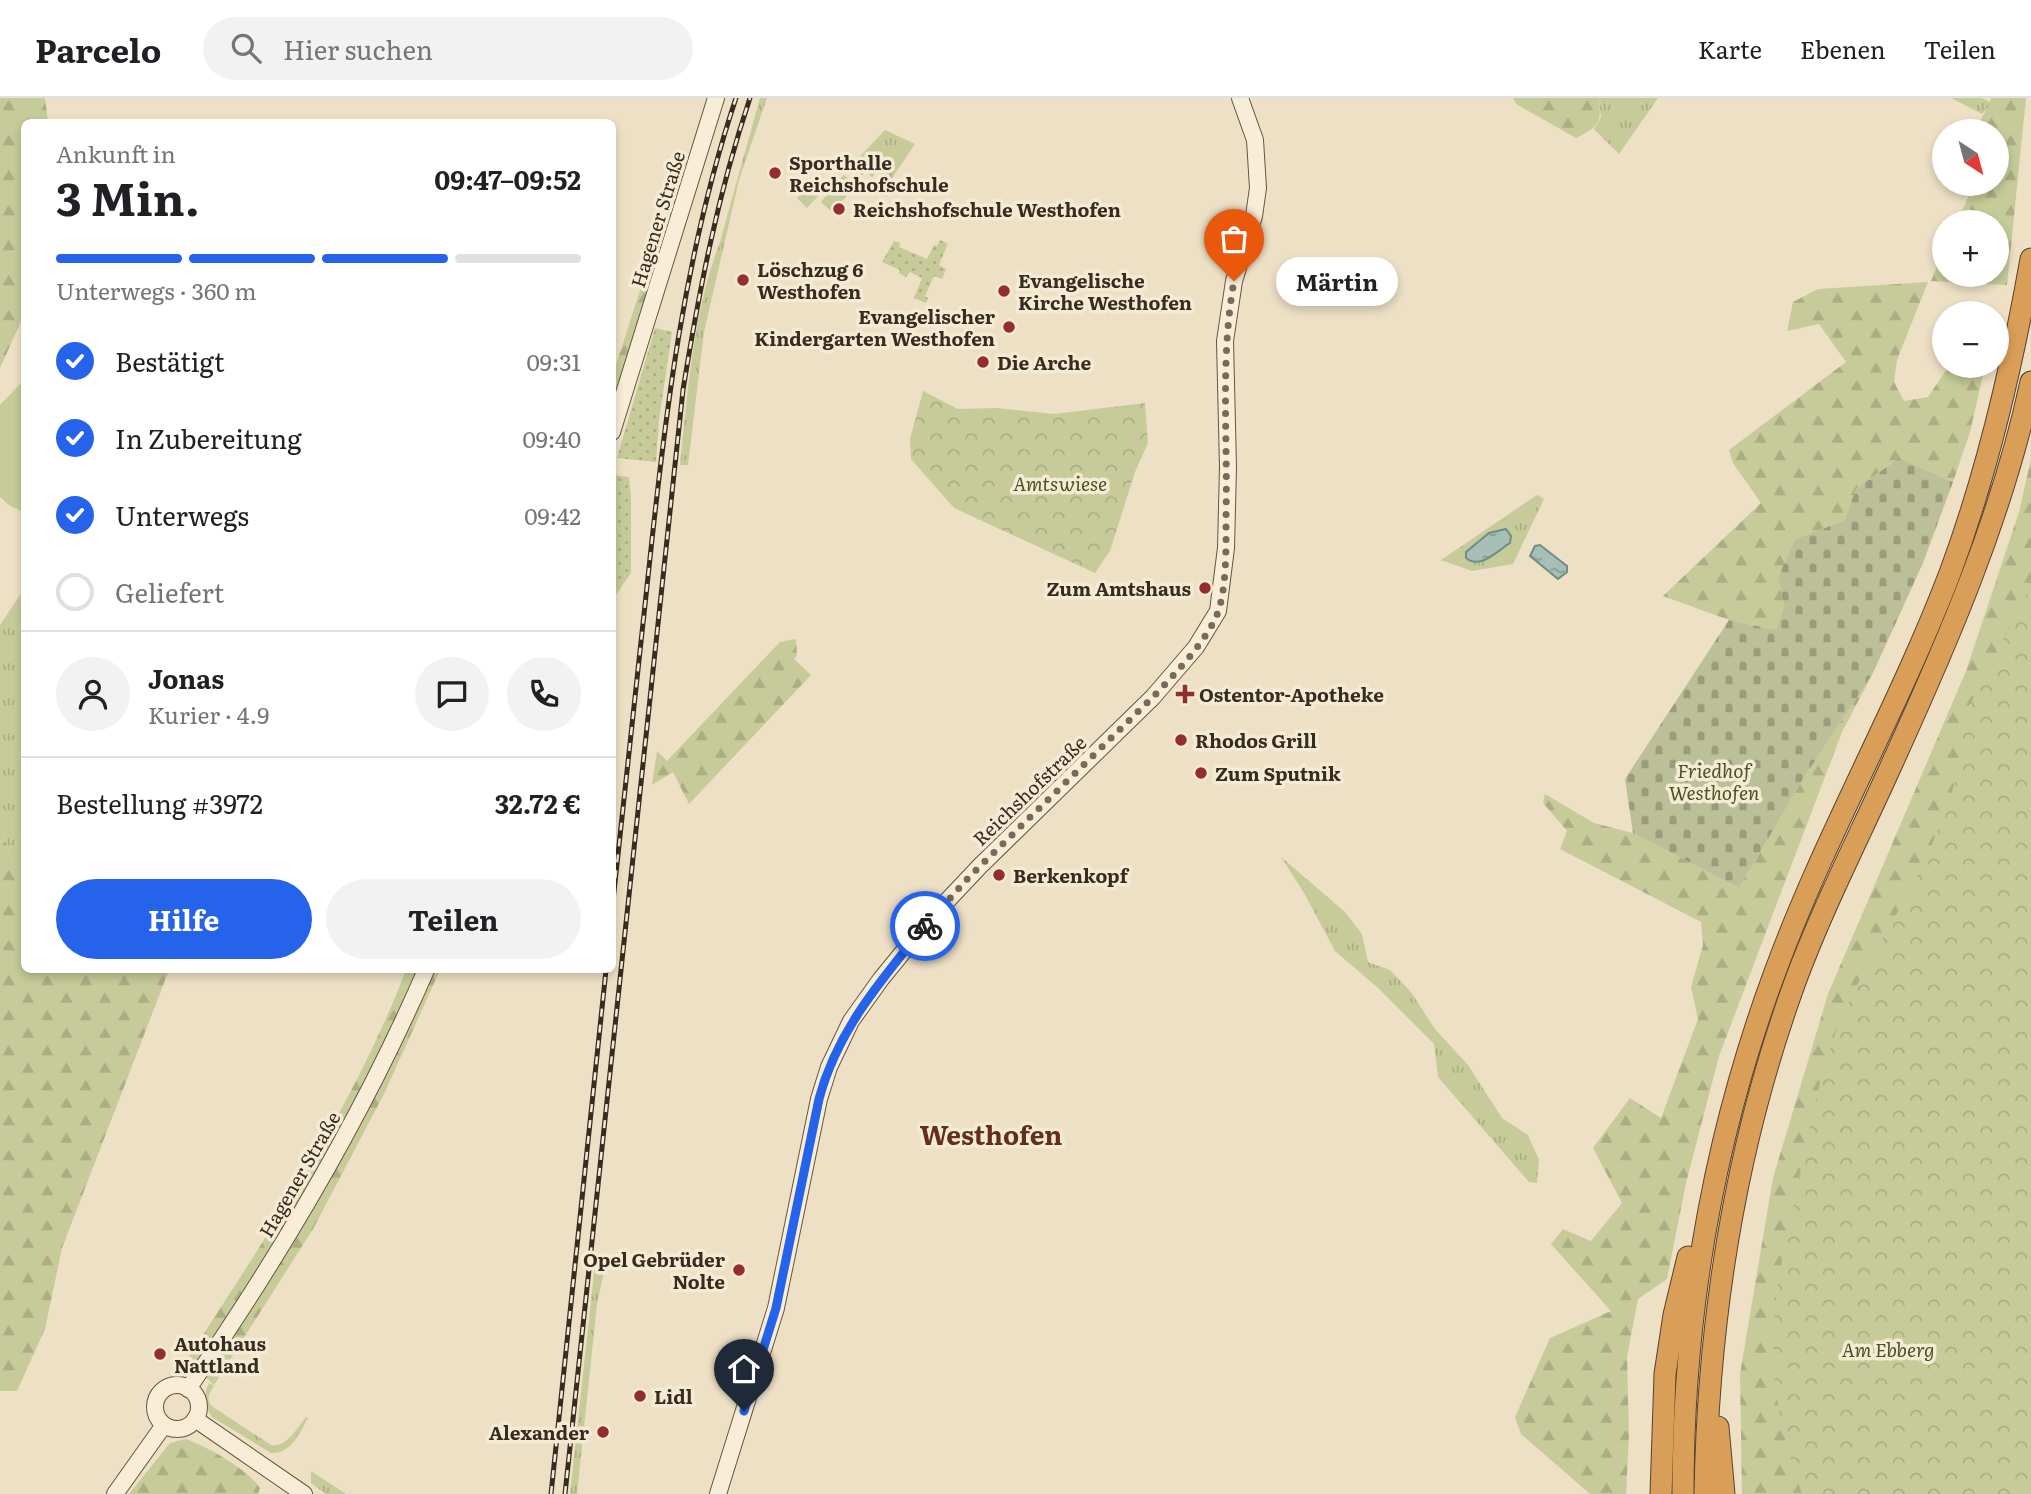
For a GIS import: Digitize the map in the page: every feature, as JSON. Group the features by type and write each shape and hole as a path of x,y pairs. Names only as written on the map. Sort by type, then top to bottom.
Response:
{"highway":[{"path":"1683,1494 1688,1356 1710,1199 1728,1122 1775,971 1826,851 1923,639 1968,522 2007,388 2031,259"},
{"path":"1705,1494 1711,1355 1720,1282 1732,1206 1750,1129 1780,1027 1819,921 1921,700 1969,584 2013,452 2031,382"},
{"path":"1661,1494 1665,1374 1669,1340 1691,1247 1710,1199"},
{"path":"1711,1355 1724,1494"}],"street":[{"name":"Hagener Straße","path":"616,419 716,98"},
{"name":"Reichshofstraße","path":"718,1494 774,1316 819,1099 843,1036 881,979 947,900 1153,697 1196,647 1219,611 1226,548 1228,467 1225,341 1234,281 1254,216 1258,188 1255,140 1240,98"},
{"name":"Hagener Straße","path":"188,1389 261,1281 302,1214 380,1070 425,973"},
{"path":"182,1386 188,1389 197,1399 198,1413 195,1419 188,1426 179,1429 164,1425 156,1415 158,1396 168,1387 182,1386"},
{"path":"195,1419 304,1494"},
{"path":"115,1494 164,1425"}],"green space":[{"path":"0,98 45,98 48,119 21,119 21,322 0,368"},
{"path":"760,98 767,98 739,180 704,332 688,465 680,465 689,380 703,296"},
{"path":"1513,98 1599,98 1599,119 1594,127 1576,138 1516,104"},
{"path":"1599,98 1658,98 1619,154 1594,129 1601,117"},
{"path":"1951,98 1982,98 1992,103 1982,114"},
{"path":"1991,98 2026,98 2009,265 2009,210 1962,210 1969,196 2009,196 2009,119 1981,119"},
{"path":"885,130 915,144 886,187 891,192 886,197 877,188 886,178 878,171 872,177 866,171 862,175 852,165"},
{"path":"844,175 856,186 832,212 821,202 828,194 827,191"},
{"path":"812,182 822,192 807,208 797,198"},
{"path":"940,240 948,244 939,265 946,269 942,279 934,276 925,296 928,298 926,303 914,298 922,278 910,272 906,277 899,273 900,270 882,262 894,241 900,243 899,247 927,259 934,245 937,246"},
{"path":"655,244 661,247 616,392 616,365"},
{"path":"1928,282 1897,360 1894,382 1904,401 1928,397 1941,378 1982,378 1970,432 1953,482 1899,458 1856,489 1844,521 1795,539 1778,577 1784,606 1776,630 1729,620 1663,596 1761,503 1733,463 1729,450 1846,362 1819,324 1787,331 1793,302 1818,289"},
{"path":"655,328 672,332 659,420 656,462 617,458"},
{"path":"21,383 21,511 0,497 0,405"},
{"name":"Amtswiese","path":"923,391 958,409 996,408 1054,414 1145,403 1148,443 1135,472 1110,551 1095,573 954,508 911,459 910,439"},
{"name":"Friedhof Westhofen","path":"1899,458 1953,482 1923,563 1873,673 1803,779 1739,888 1633,833 1625,779 1729,620 1776,630 1784,606 1778,577 1795,539 1844,521 1856,489"},
{"name":"Am Ebberg","path":"2031,459 2031,1494 1742,1494 1740,1374 1773,1178 1828,994 1966,671 2019,512"},
{"path":"616,475 629,477 631,573 616,595"},
{"path":"1537,495 1544,499 1513,564 1472,571 1441,560"},
{"name":"Am Ebberg","path":"2031,585 2031,1494 1802,1494 1778,1404 1773,1349 1783,1256 1818,1090 1842,1017 1924,862 1967,754 1949,745"},
{"path":"21,594 21,836 9,850 0,828 0,625"},
{"path":"796,639 797,655 794,659 811,675 689,804 673,772 652,785 657,751 667,761 780,642"},
{"path":"1873,673 1842,732 1719,1056 1686,1183 1667,1279 1638,1299 1627,1357 1629,1434 1626,1494 1590,1494 1521,1434 1515,1417 1550,1338 1611,1311 1551,1244 1563,1229 1591,1241 1622,1203 1593,1148 1630,1098 1661,1118 1698,1019 1691,987 1703,945 1701,922 1560,849 1567,831 1543,803 1545,794 1594,823 1633,833 1739,888 1803,779"},
{"path":"0,828 9,850 21,836 21,973 168,973 62,1248 45,1329 17,1391 0,1391"},
{"path":"1281,857 1345,912 1362,934 1368,962 1390,970 1411,992 1435,1029 1468,1065 1502,1118 1528,1135 1539,1160 1537,1183 1529,1182 1438,1077 1434,1044 1377,987 1335,951"},
{"path":"405,973 439,973 384,1094 313,1229 214,1385 187,1360 307,1170 335,1122 385,1022"},
{"path":"595,1264 605,1267 597,1304 577,1494 570,1494"},
{"path":"209,1383 214,1386 208,1399 213,1407 271,1445 287,1440 306,1417 308,1418 290,1446 271,1453 212,1417 206,1400"},
{"path":"185,1439 236,1466 260,1488 258,1494 129,1494 170,1443"},
{"path":"311,1471 346,1494 326,1494 311,1483"}],"water":[{"path":"1506,529 1511,536 1510,543 1483,561 1466,558 1466,552 1489,533"},
{"path":"1540,545 1567,566 1567,572 1558,579 1530,556 1535,546"}],"railway":[{"path":"616,873 655,516 679,335 703,216 736,98"},
{"path":"565,1494 683,390 710,243 750,98"},
{"path":"551,1494 606,973"}],"way so far":[{"path":"925,926 970,876 1153,697 1196,647 1215,620 1221,598 1226,548 1228,467 1225,341 1234,281"}],"place":[{"name":"Sporthalle Reichshofschule","path":"775,173"},
{"name":"Reichshofschule Westhofen","path":"839,209"},
{"name":"Löschzug 6 Westhofen","path":"743,280"},
{"name":"Märtin","path":"1234,281"},
{"name":"Evangelische Kirche Westhofen","path":"1004,291"},
{"name":"Evangelischer Kindergarten Westhofen","path":"1009,327"},
{"name":"Die Arche","path":"983,362"},
{"name":"Zum Amtshaus","path":"1205,588"},
{"name":"Ostentor-Apotheke","path":"1185,694"},
{"name":"Rhodos Grill","path":"1181,740"},
{"name":"Zum Sputnik","path":"1201,773"},
{"name":"Berkenkopf","path":"999,875"},
{"name":"Opel Gebrüder Nolte","path":"739,1270"},
{"name":"Autohaus Nattland","path":"160,1354"},
{"name":"Lidl","path":"640,1396"},
{"name":"Alexander","path":"603,1432"}],"district":[{"name":"Westhofen","path":"991,1133"}],"route":[{"path":"744,1411 776,1308 823,1083 851,1021 881,979 925,926"}]}
